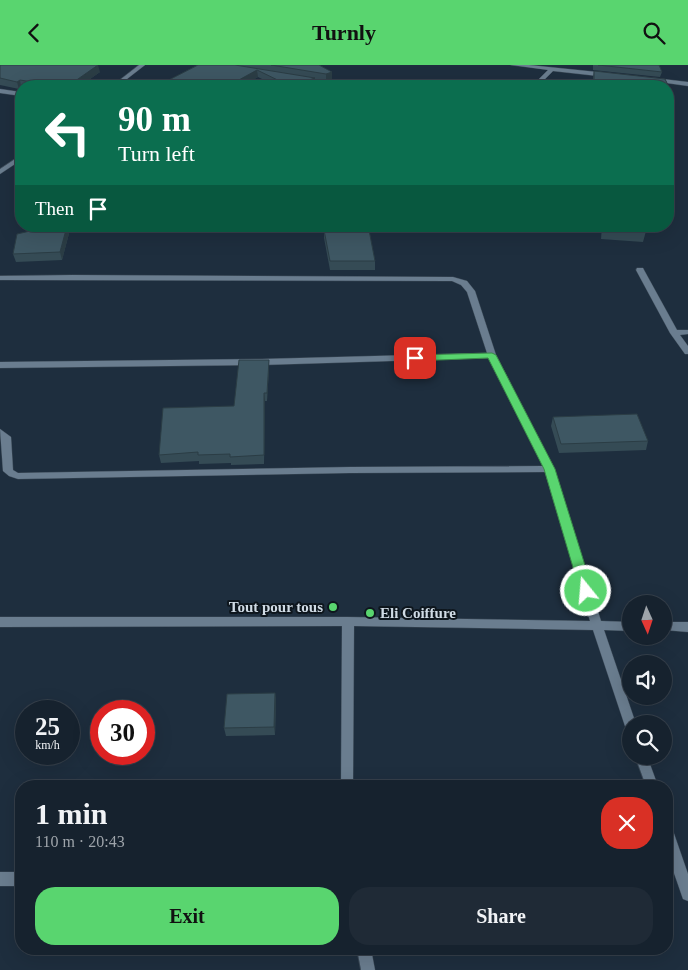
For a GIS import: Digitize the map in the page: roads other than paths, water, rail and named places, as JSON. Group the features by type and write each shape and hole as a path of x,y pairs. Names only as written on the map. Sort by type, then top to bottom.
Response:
{"street":[{"path":"123,80 142,65"},
{"path":"514,65 614,76"},
{"path":"577,72 578,65"},
{"path":"541,80 551,70"},
{"path":"293,79 300,80"},
{"path":"674,82 688,84"},
{"path":"0,91 15,93"},
{"path":"0,173 15,162"},
{"path":"640,270 674,333 688,352"},
{"path":"0,278 453,279 464,283 471,291 492,355 549,469 597,625 627,715"},
{"path":"674,333 688,333"},
{"path":"0,365 262,362 492,355"},
{"path":"0,432 6,437 8,471 18,476 549,469"},
{"path":"347,780 348,621"},
{"path":"0,622 348,621 622,626"},
{"path":"672,626 688,627"},
{"path":"644,765 650,780"},
{"path":"673,850 688,894"},
{"path":"0,879 15,879"},
{"path":"365,955 368,970"}],"place":[{"name":"Tout pour tous","path":"333,607"},
{"name":"Eli Coiffure","path":"370,613"}]}
